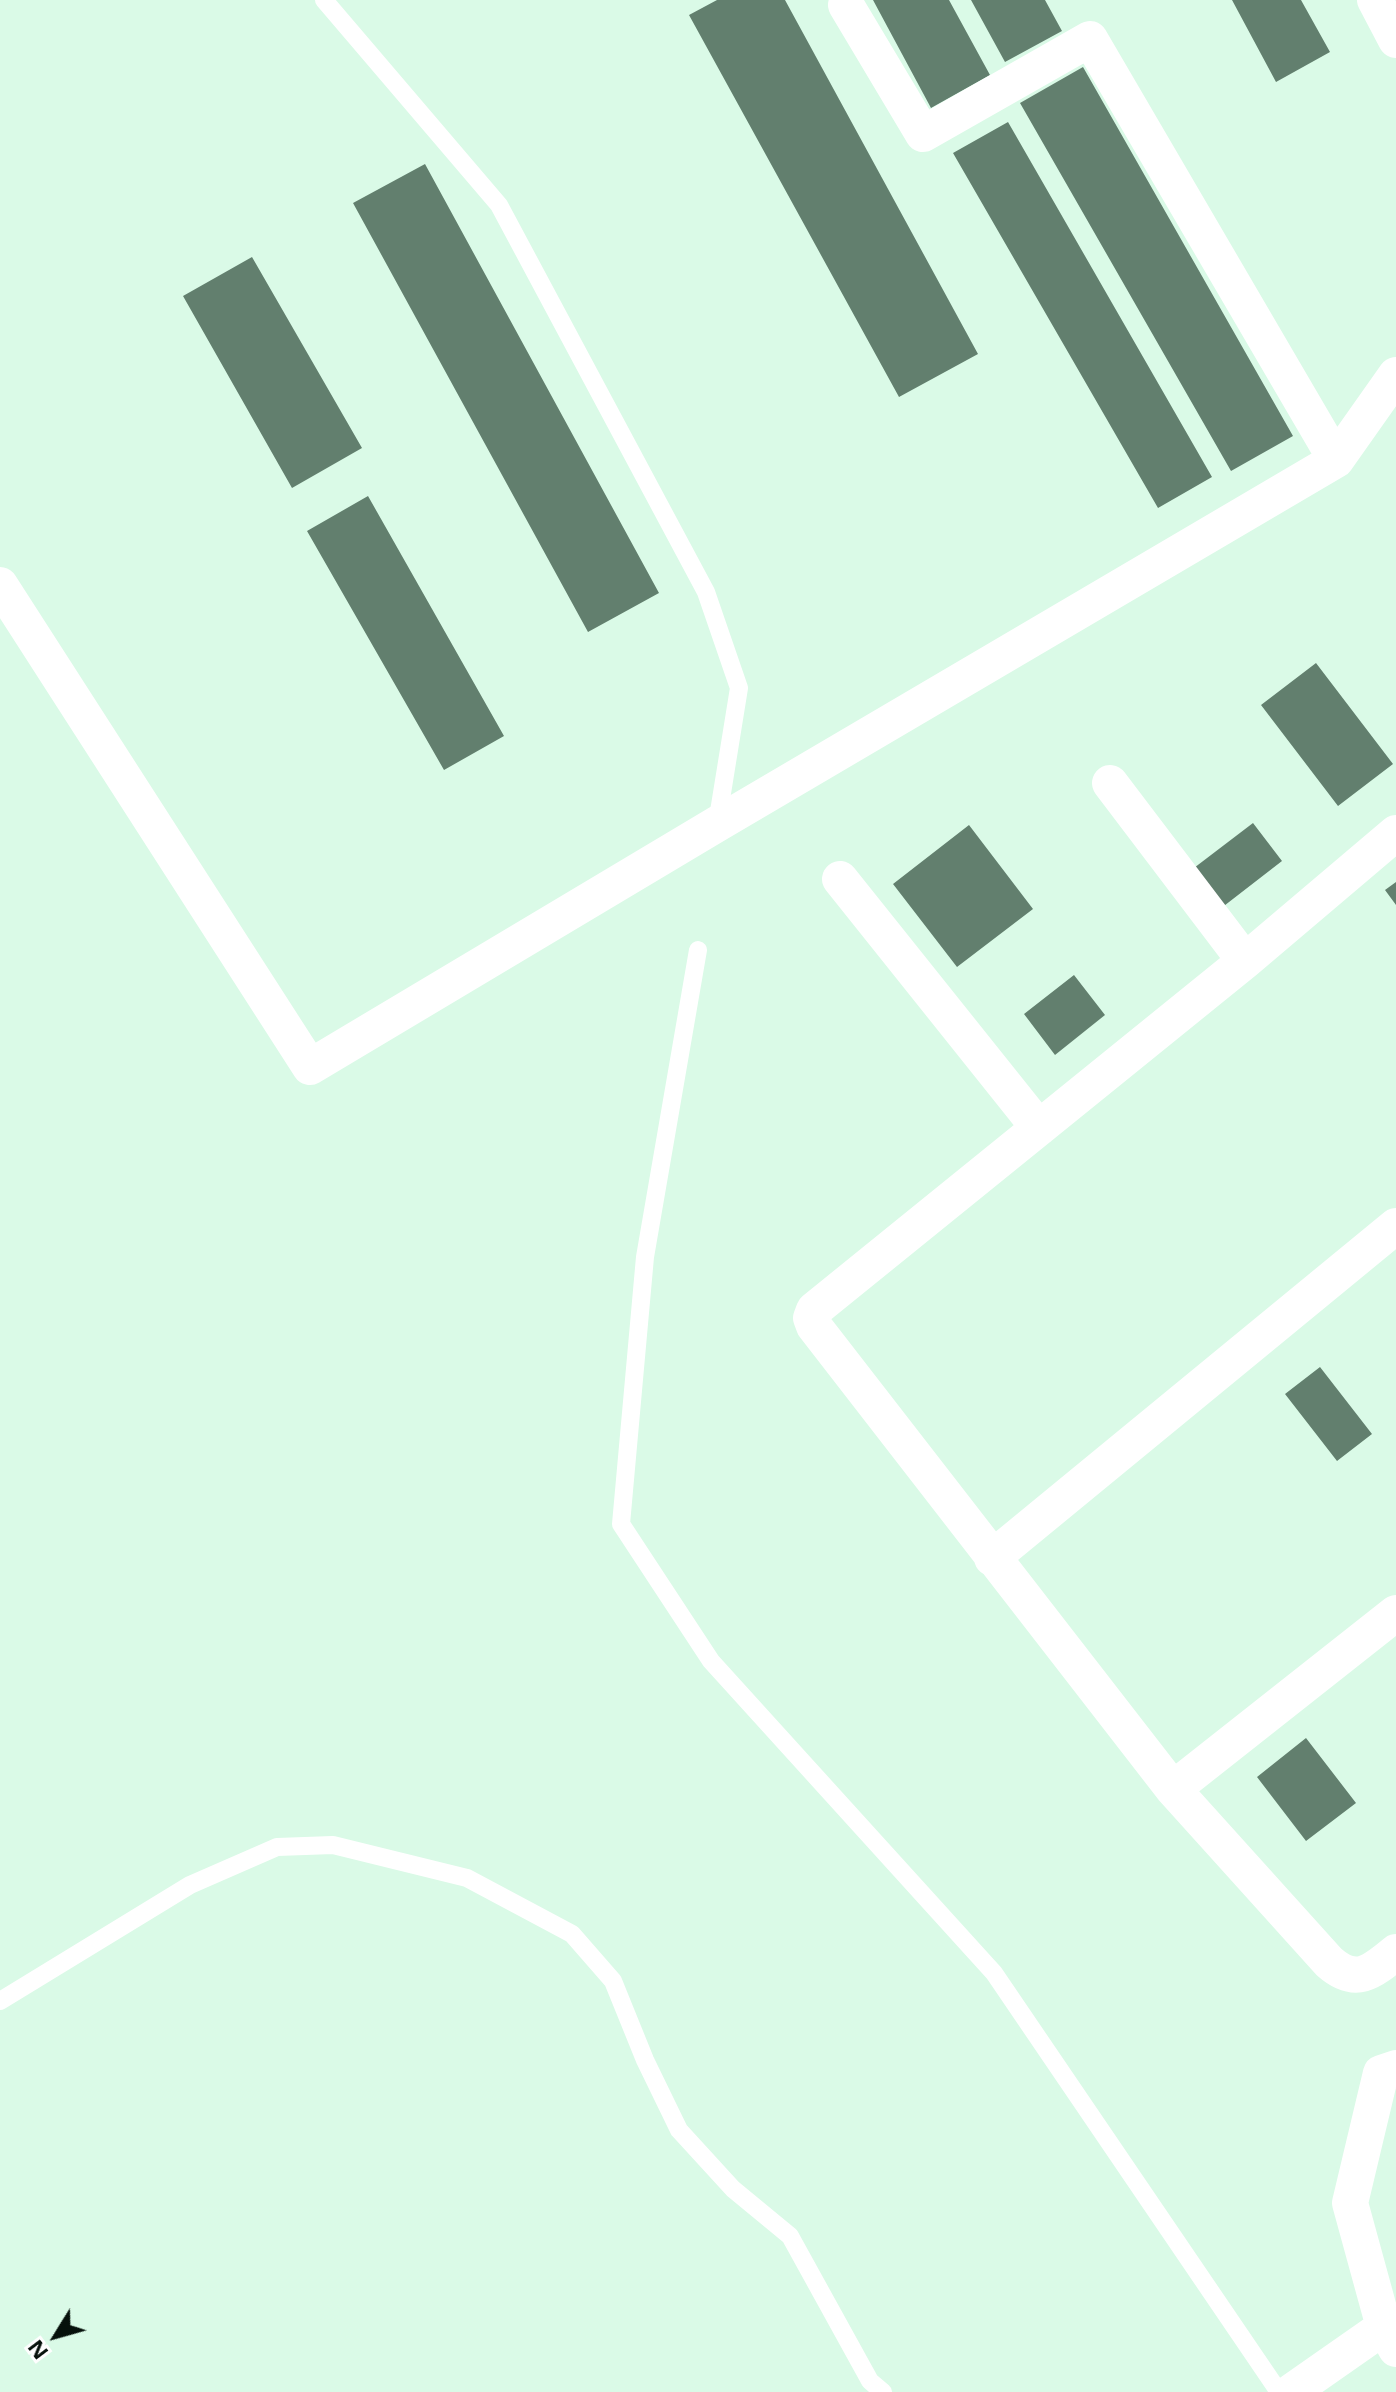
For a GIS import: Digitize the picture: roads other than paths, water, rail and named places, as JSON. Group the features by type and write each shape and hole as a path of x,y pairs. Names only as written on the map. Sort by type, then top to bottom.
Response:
{"street":[{"path":"1375,0 1396,40"},
{"path":"846,5 923,134 1090,39 1336,460"},
{"path":"0,585 310,1067 1336,460 1396,375"},
{"path":"1110,783 1245,961"},
{"path":"1396,833 1245,961 814,1310 811,1318 814,1326 992,1558 1173,1789 1339,1972 1357,1976 1374,1970 1396,1952"},
{"path":"840,879 1039,1128"},
{"path":"992,1558 1396,1226"},
{"path":"1173,1789 1396,1613"},
{"path":"1291,2392 1392,2333 1350,2203 1381,2073 1396,2068"}],"lane":[{"path":"324,0 499,205 706,592 739,688 717,824"},
{"path":"698,950 645,1257 621,1524 711,1661 994,1973 1279,2392"},
{"path":"0,2001 190,1885 277,1847 333,1845 467,1878 572,1934 613,1981 645,2060 679,2130 733,2189 790,2236 870,2381 883,2392"}]}
